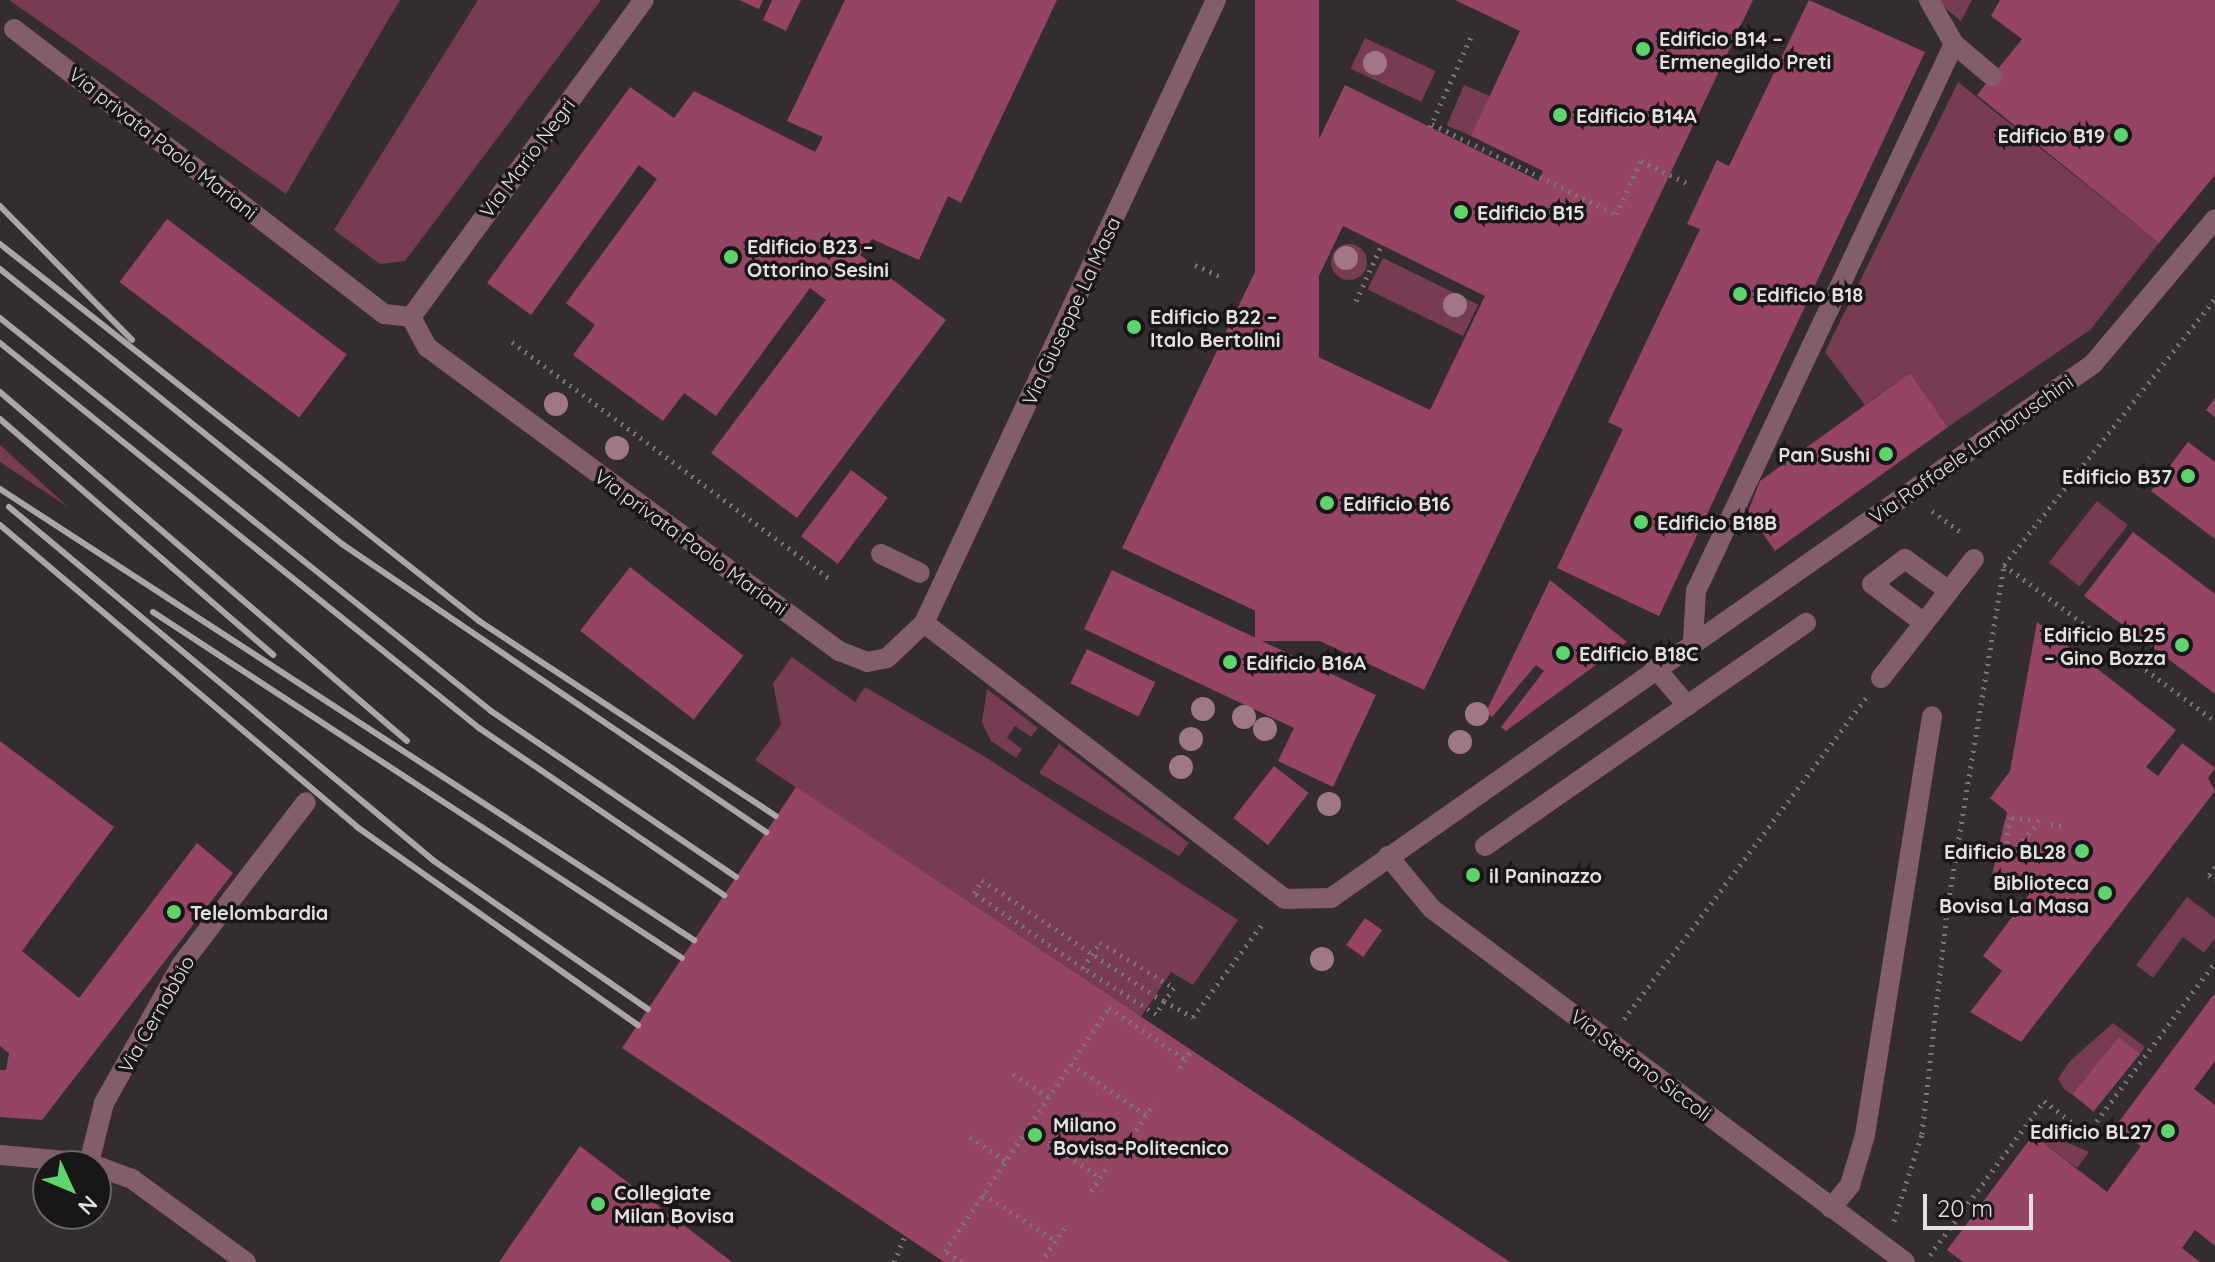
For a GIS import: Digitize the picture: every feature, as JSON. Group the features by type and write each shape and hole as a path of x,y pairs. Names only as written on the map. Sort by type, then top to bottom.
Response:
{"street":[{"name":"Via Mario Negri","path":"411,317 644,0"},
{"name":"Via Giuseppe La Masa","path":"924,623 1216,0"},
{"path":"1929,0 1954,44 1992,76"},
{"name":"Via privata Paolo Mariani","path":"14,29 384,314 411,317 427,347 839,651 867,662 887,658 924,623"},
{"path":"1693,640 1696,591 1954,44"},
{"name":"Via Raffaele Lambruschini","path":"1388,856 1693,640 2093,364 2215,219"},
{"path":"1881,678 1979,552"},
{"path":"881,554 920,573"},
{"path":"1924,623 1872,584 1905,559 1949,591"},
{"path":"924,623 1285,899 1331,898 1388,856"},
{"path":"1485,846 1806,623"},
{"path":"1655,668 1688,706"},
{"path":"1831,1208 1850,1185 1865,1135 1932,716"},
{"name":"Via Cernobbio","path":"92,1150 104,1103 181,965 306,802"},
{"name":"Via Stefano Siccoli","path":"1388,856 1432,909 1905,1262"},
{"path":"0,1155 32,1158"},
{"path":"112,1172 132,1179 246,1262"}],"path":[{"path":"1471,37 1431,126 1616,214 1641,161 1689,184"},
{"path":"1356,301 1382,244"},
{"path":"1195,265 1222,277"},
{"path":"1893,1224 1922,1134 1947,910 2004,565 2215,299"},
{"path":"512,342 829,578"},
{"path":"1932,511 1979,552 2004,565 2215,721"},
{"path":"1608,1040 1881,678"},
{"path":"2010,822 2006,848 2014,854 2040,819 2013,853 2006,848 2010,817 2030,820"},
{"path":"2051,824 2065,826"},
{"path":"2215,867 2209,875 2215,880"},
{"path":"1083,968 1100,942 1174,988 1164,1001 1156,1014 1083,968 974,893 982,880 1164,1001 1193,1017 1263,923"},
{"path":"1925,1262 2044,1101 2087,1134 2215,962"},
{"path":"962,1262 945,1251 1109,1008 1185,1059"},
{"path":"1180,1068 1191,1050"},
{"path":"1071,1064 1146,1115"},
{"path":"1013,1074 1049,1097"},
{"path":"1136,1130 1154,1103"},
{"path":"1028,1129 1100,1177"},
{"path":"970,1137 1006,1161"},
{"path":"1091,1191 1109,1164"},
{"path":"983,1194 1056,1241"},
{"path":"1045,1256 1066,1226"},
{"path":"894,1262 905,1236"}],"shaded area":[{"path":"9,0 400,0 286,194"},
{"path":"478,0 601,0 405,261 380,264 334,230"},
{"path":"1935,0 1972,0 1961,21"},
{"path":"1365,38 1436,71 1421,102 1351,69"},
{"path":"1958,82 2159,243 2090,330 1948,427 1910,373 1865,405 1825,352"},
{"path":"1464,85 1490,96 1473,136 1447,126"},
{"path":"1349,244 1362,249 1367,262 1362,275 1349,280 1336,275 1331,262 1336,249"},
{"path":"1383,258 1478,304 1463,336 1368,289"},
{"path":"0,445 68,507 0,462"},
{"path":"2097,501 2128,525 2080,586 2049,562"},
{"path":"792,657 855,702 865,687 982,755 1238,920 1193,985 1171,972 1141,1017 755,760 781,725 773,683"},
{"path":"987,689 1038,728 1031,737 1015,726 1007,738 1022,749 1016,758 991,741 982,722"},
{"path":"1059,744 1189,843 1179,856 1039,773"},
{"path":"2187,897 2215,918 2215,938 2204,953 2183,937 2153,978 2136,965"},
{"path":"2113,1023 2145,1047 2140,1054 2119,1038 2075,1096 2065,1090 2058,1079 2069,1062"},
{"path":"2037,1129 2089,1152 2077,1168 2033,1135"}],"building":[{"path":"739,0 763,0 759,9"},
{"path":"772,0 801,0 786,31 763,20"},
{"name":"Edificio B23 – Ottorino Sesini","path":"845,0 1057,0 961,203 948,196 919,260 872,239 860,255 946,320 797,518 711,453 826,300 810,288 716,416 684,393 663,421 573,355 595,325 566,303 657,179 639,165 531,315 487,283 630,87 674,118 694,91 815,152 823,137 787,121"},
{"path":"1255,0 1319,0 1319,641 1255,641"},
{"path":"1455,0 1753,0 1424,690 1122,548 1345,85 1539,181 1543,171 1471,136 1520,31","holes":["1343,226 1485,296 1430,410 1287,342"]},
{"name":"Edificio B18","path":"1809,0 1925,52 1659,616 1557,568 1623,429 1608,422 1700,229 1687,224 1717,160 1729,166"},
{"name":"Edificio B19","path":"2000,0 2215,0 2215,175 2159,243 1977,95 2022,39 1991,16"},
{"path":"167,219 347,354 299,418 119,282"},
{"path":"1910,373 1948,427 1775,551 1748,512 1760,481"},
{"path":"2215,398 2215,417 2206,410"},
{"name":"Edificio B37","path":"2188,442 2215,462 2215,539 2151,491"},
{"path":"851,470 888,498 838,564 801,536"},
{"name":"Edificio BL25 – Gino Bozza","path":"2133,532 2215,594 2215,694 2084,596"},
{"path":"630,567 743,656 694,719 580,631"},
{"name":"Edificio B16A","path":"1112,570 1376,695 1333,787 1278,761 1294,728 1084,629"},
{"name":"Edificio B18C","path":"1550,580 1627,642 1506,731 1501,727 1544,671 1536,665 1492,717 1486,712"},
{"name":"Edificio BL28","path":"2037,622 2176,730 2146,767 2158,776 2182,743 2215,768 2208,778 2215,791 2021,1042 1970,1012 2002,971 1983,956 2030,893 1991,879 2007,812 1990,798 2010,771"},
{"path":"1087,649 1155,682 1139,716 1070,683"},
{"name":"Telelombardia","path":"0,741 114,827 22,951 79,998 197,843 233,873 42,1120 0,1117 0,1070 6,1070 9,1053 0,1046"},
{"path":"1274,766 1309,793 1268,845 1233,818"},
{"path":"796,787 1510,1262 944,1262 622,1048"},
{"path":"1365,918 1382,930 1363,957 1346,945"},
{"name":"Edificio BL27","path":"2215,993 2215,1061 2194,1089 2215,1105 2215,1246 2195,1230 2182,1248 2200,1262 1963,1262 1947,1250 2033,1135 2107,1192 2141,1146 2115,1127"},
{"path":"2119,1037 2140,1054 2093,1112 2072,1095"},
{"name":"Collegiate Milan Bovisa","path":"580,1146 732,1262 499,1262"}],"railway":[{"path":"0,206 132,340"},
{"path":"0,244 479,621 776,816"},
{"path":"0,269 342,544 766,832"},
{"path":"0,318 491,711 736,877"},
{"path":"0,343 479,728 724,895"},
{"path":"0,392 407,741"},
{"path":"0,419 273,655"},
{"path":"0,489 694,940"},
{"path":"9,507 434,861 648,1009"},
{"path":"0,525 357,827 638,1025"},
{"path":"153,612 682,958"}],"place":[{"name":"Edificio B14 – Ermenegildo Preti","path":"1643,49"},
{"name":"Edificio B14A","path":"1560,115"},
{"name":"Edificio B19","path":"2121,135"},
{"name":"Edificio B15","path":"1461,212"},
{"name":"Edificio B23 – Ottorino Sesini","path":"731,257"},
{"name":"Edificio B18","path":"1740,294"},
{"name":"Edificio B22 – Italo Bertolini","path":"1134,327"},
{"name":"Pan Sushi","path":"1886,454"},
{"name":"Edificio B37","path":"2188,476"},
{"name":"Edificio B16","path":"1327,503"},
{"name":"Edificio B18B","path":"1641,522"},
{"name":"Edificio BL25 – Gino Bozza","path":"2182,645"},
{"name":"Edificio B18C","path":"1563,653"},
{"name":"Edificio B16A","path":"1230,662"},
{"name":"Edificio BL28","path":"2082,851"},
{"name":"il Paninazzo","path":"1473,875"},
{"name":"Biblioteca Bovisa La Masa","path":"2105,893"},
{"name":"Telelombardia","path":"174,912"},
{"name":"Edificio BL27","path":"2168,1131"},
{"name":"Milano Bovisa-Politecnico","path":"1035,1135"},
{"name":"Collegiate Milan Bovisa","path":"598,1204"}]}
